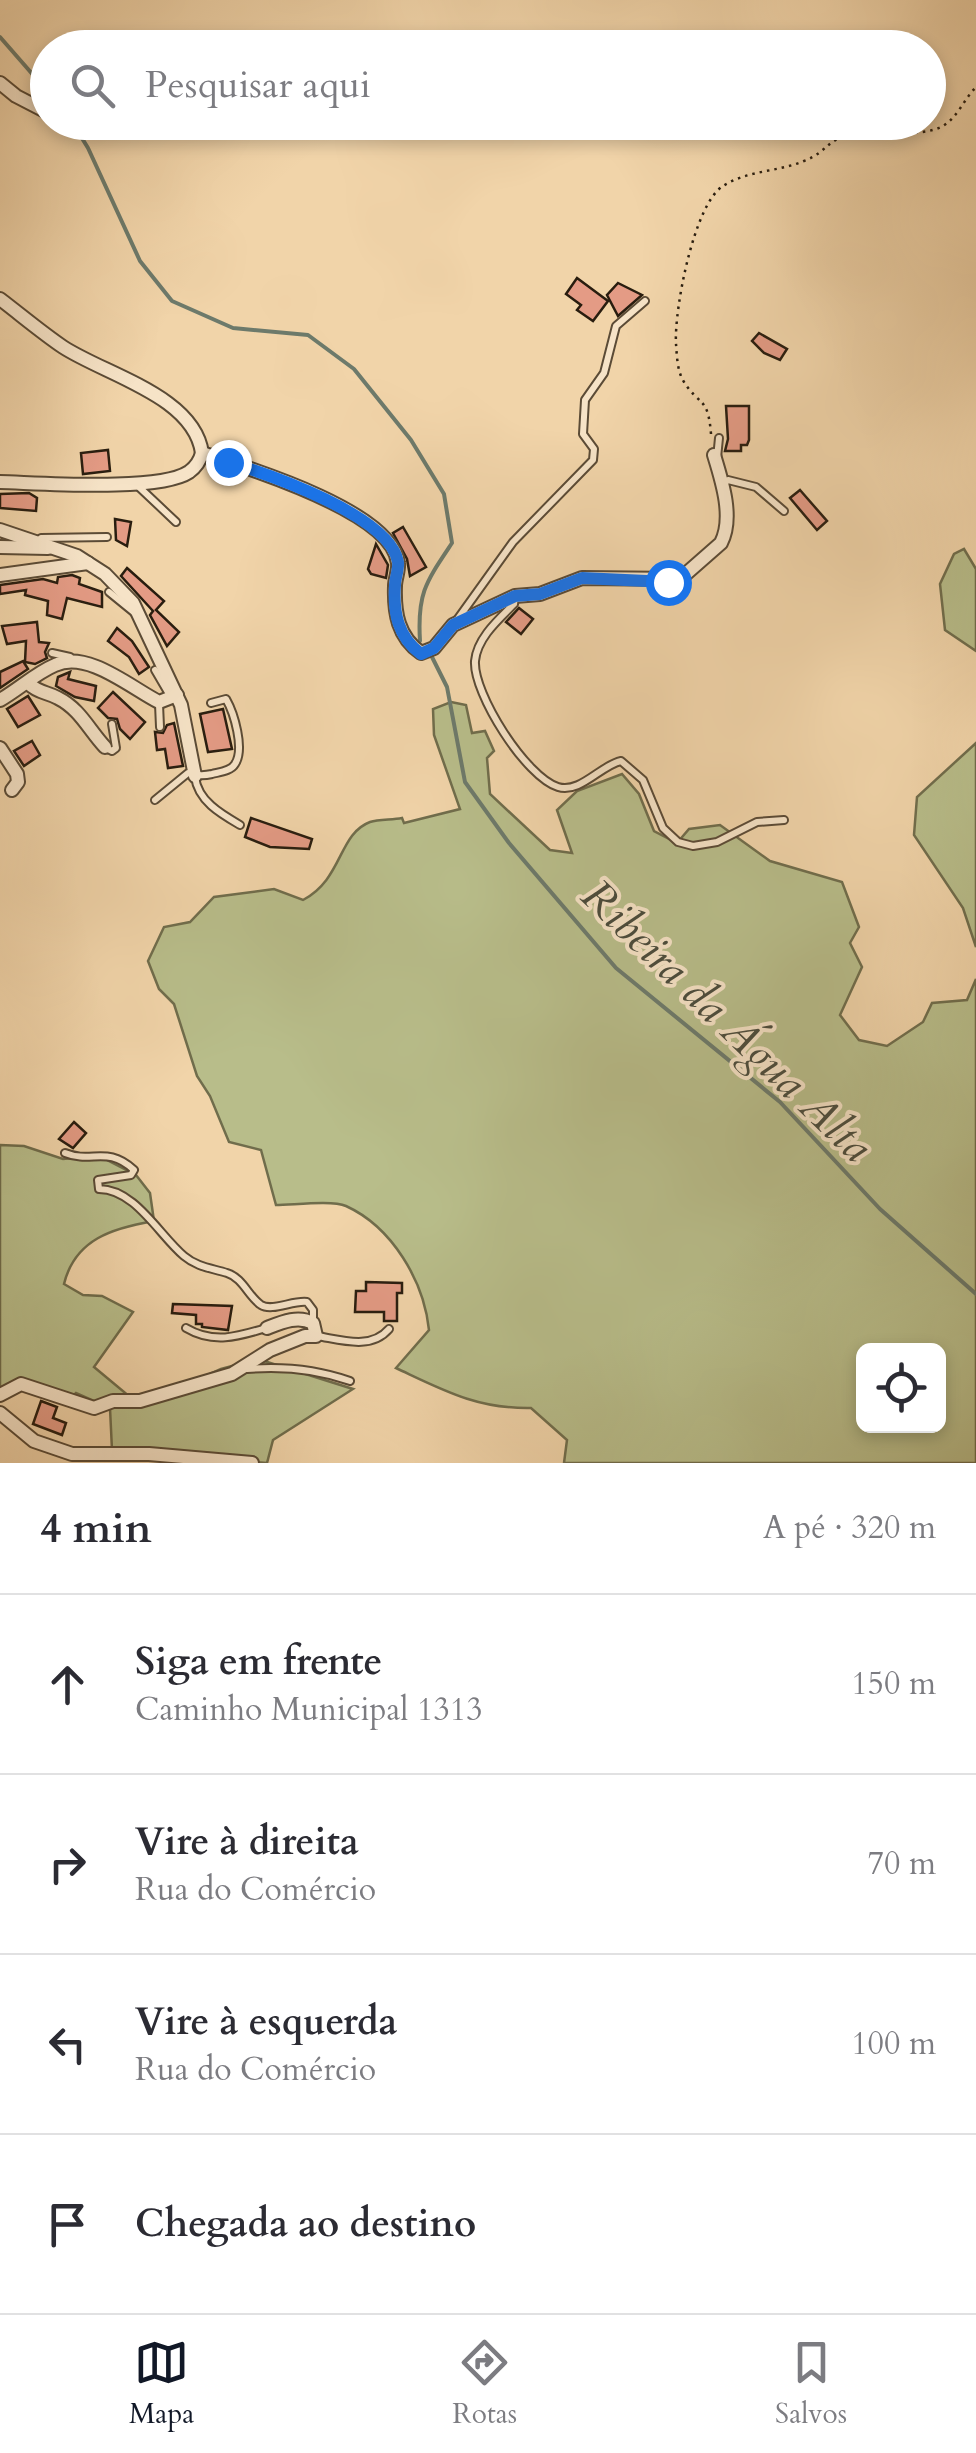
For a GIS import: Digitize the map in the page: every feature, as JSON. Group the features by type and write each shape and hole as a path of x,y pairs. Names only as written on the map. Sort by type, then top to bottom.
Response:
{"street":[{"path":"0,83 30,103"},
{"path":"0,299 65,348 156,396 181,414 200,434 202,453 188,473 134,482 0,482"},
{"path":"202,453 281,478 334,504 386,541 398,562 396,616 406,643 421,654 434,648 453,625 515,596 540,594 582,578 654,582 680,579 725,536 727,516 715,460"},
{"path":"0,530 88,563 121,589 137,614 195,776"},
{"path":"0,546 42,550 44,544"},
{"path":"0,575 88,563"},
{"path":"0,700 66,661 80,662 168,699"},
{"path":"28,683 36,691 57,696 85,718 105,747"},
{"path":"0,748 17,774 18,782 12,790"},
{"path":"0,1395 21,1384 94,1408 113,1402 140,1401 241,1369 270,1350 314,1330 306,1319 288,1320 267,1328"},
{"path":"0,1413 34,1440 72,1454 149,1454 252,1463"}],"lane":[{"path":"453,625 513,542 593,460 594,450 583,434 585,400 604,373 616,326 645,301"},
{"path":"715,460 719,438"},
{"path":"721,485 728,480 756,487 784,511"},
{"path":"134,482 176,522"},
{"path":"44,544 41,538 108,537"},
{"path":"109,592 137,614"},
{"path":"515,596 514,604 481,642 475,662 482,692 497,721 540,774 559,788 573,787 621,760 643,780 663,828 678,842 693,846 718,842 757,822 784,820"},
{"path":"52,653 80,662"},
{"path":"155,670 168,699 160,727"},
{"path":"155,800 188,774 220,772 236,764 232,708 226,699 211,703"},
{"path":"105,747 116,748 112,724"},
{"path":"195,776 196,786 206,800 240,825"},
{"path":"66,1153 76,1157 111,1155 124,1161 134,1170 130,1175 98,1180 99,1188 123,1196 185,1258 228,1273 243,1283 263,1306 307,1302 314,1330 366,1342 380,1339 390,1329"},
{"path":"186,1328 216,1339 267,1328"},
{"path":"241,1369 286,1367 324,1372 350,1382"}],"path":[{"path":"946,123 976,87"},
{"path":"715,460 708,409 684,383 676,340 681,297 703,210 721,187 755,173 801,163 833,140"}],"green space":[{"path":"964,549 976,569 976,651 945,630 940,584 954,554"},
{"path":"451,702 466,705 472,733 485,731 494,751 487,758 490,794 550,850 572,853 557,810 577,791 622,774 639,794 654,831 677,843 689,829 720,825 770,861 842,882 859,927 850,943 862,967 840,1015 859,1040 887,1046 923,1022 932,1003 967,1000 976,979 976,1463 564,1463 567,1440 531,1408 477,1402 396,1368 429,1330 420,1293 403,1258 378,1227 346,1206 276,1205 261,1150 229,1142 197,1076 174,1004 159,989 148,961 164,927 190,922 214,897 274,889 303,900 326,881 360,828 374,821 402,818 404,823 460,809 434,735 433,709"},
{"path":"976,743 976,947 963,908 914,835 917,797"},
{"path":"0,1145 24,1146 63,1159 99,1156 136,1175 150,1193 154,1221 110,1232 86,1246 69,1269 64,1284 83,1295 102,1296 133,1312 94,1367 130,1397 176,1389 221,1369 258,1359 353,1389 273,1440 267,1463 112,1450 110,1408 76,1393 36,1385 16,1383 0,1390"}],"building":[{"path":"577,278 608,301 593,321 577,310 581,305 566,294"},
{"path":"618,283 642,295 618,316 607,295"},
{"path":"759,333 787,349 780,360 764,353 752,341"},
{"path":"726,406 749,406 749,440 747,445 741,445 741,451 725,451"},
{"path":"108,450 110,471 83,474 81,453"},
{"path":"800,490 827,521 817,530 790,498"},
{"path":"29,493 37,498 36,511 0,508 0,494"},
{"path":"115,519 131,522 127,546 116,540"},
{"path":"403,527 426,567 410,576 407,559 393,533"},
{"path":"376,544 388,565 386,578 371,574 368,569"},
{"path":"127,568 164,601 156,610 179,632 167,646 150,615 153,611 121,576"},
{"path":"58,577 80,578 79,584 102,592 102,607 67,598 62,619 47,615 48,601 25,595 26,590 0,594 0,585 43,579 57,583"},
{"path":"519,608 533,619 521,634 506,622"},
{"path":"37,622 39,642 49,643 47,658 35,664 25,662 26,641 7,644 2,626"},
{"path":"117,628 132,641 149,667 139,674 129,657 108,641"},
{"path":"23,661 28,669 0,688 0,672"},
{"path":"70,672 68,679 96,686 94,701 75,697 56,686 58,677"},
{"path":"113,692 145,722 130,739 117,719 108,718 98,708"},
{"path":"28,696 40,715 18,727 7,709"},
{"path":"223,709 232,749 208,752 200,714"},
{"path":"174,723 183,766 168,768 165,749 157,750 155,732 163,733 167,725"},
{"path":"32,741 40,755 24,766 14,751"},
{"path":"251,818 312,839 309,849 270,847 245,837"},
{"path":"74,1122 86,1133 73,1148 59,1139"},
{"path":"366,1282 402,1283 402,1293 397,1293 397,1321 384,1321 384,1312 355,1312 356,1291 366,1291"},
{"path":"173,1304 232,1306 228,1330 202,1327 196,1324 196,1315 172,1313"},
{"path":"41,1401 57,1407 53,1418 66,1423 62,1435 33,1424"}],"waterway":[{"name":"Ribeira da Água Alta","path":"0,37 30,71"},
{"name":"Ribeira da Água Alta","path":"83,140 140,261 172,301 233,328 308,335 354,369 411,440 444,494 452,543 425,589 420,641"},
{"name":"Ribeira da Água Alta","path":"431,655 447,687 465,782 509,843 616,968 780,1102 880,1209 976,1294"}],"route":[{"path":"228,462 281,478 334,504 365,522 386,541 398,562 396,616 406,643 421,654 434,648 453,625 515,596 540,594 582,578 668,582"}]}
